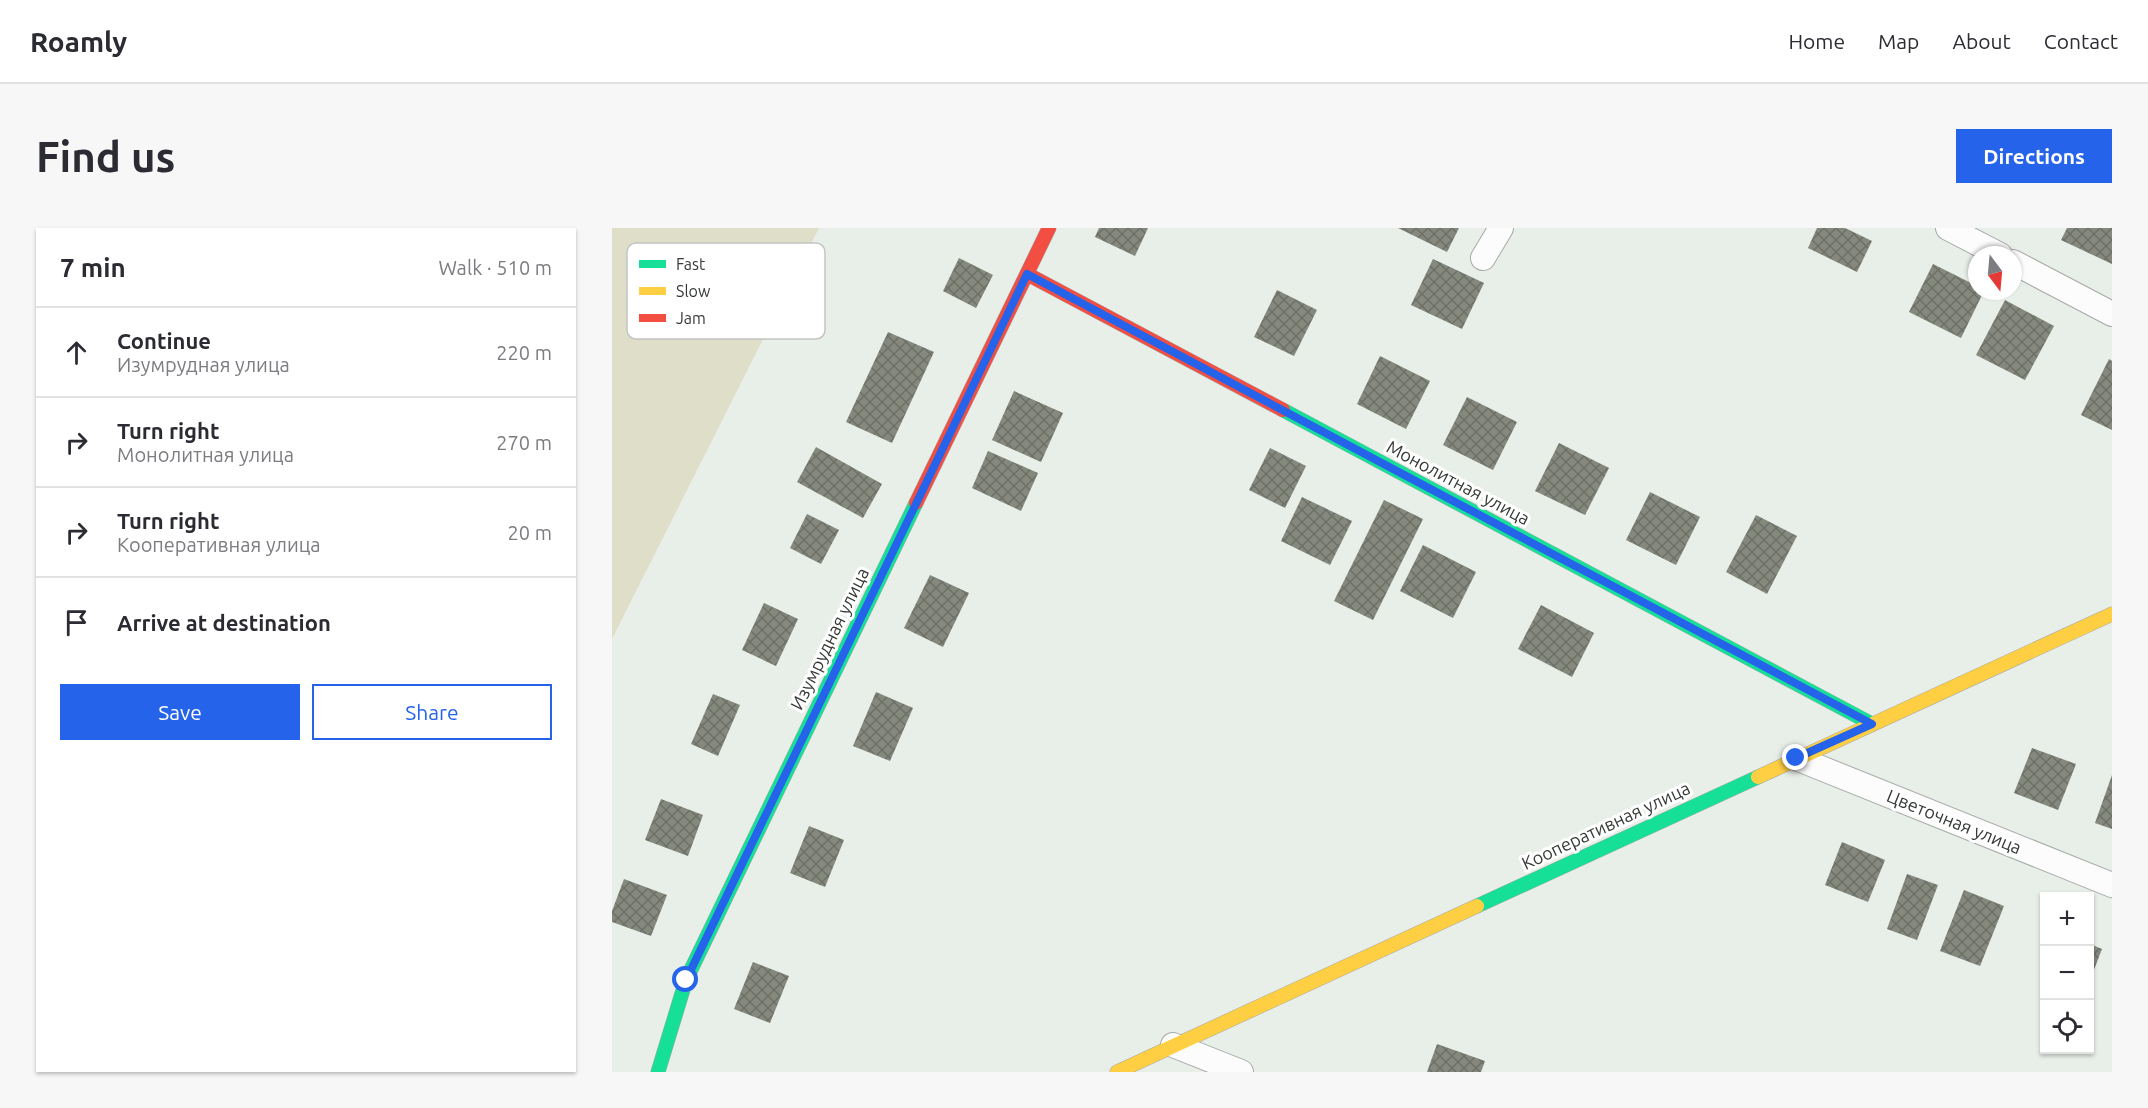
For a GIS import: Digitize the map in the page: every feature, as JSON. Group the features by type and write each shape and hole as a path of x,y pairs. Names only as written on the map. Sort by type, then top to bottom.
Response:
{"street":[{"name":"Изумрудная улица","path":"658,1072 686,980 1049,228"},
{"path":"1483,258 1501,228"},
{"path":"1948,228 1983,246"},
{"path":"2022,267 2112,314"},
{"name":"Монолитная улица","path":"1027,274 1872,724"},
{"name":"Кооперативная улица","path":"1117,1072 2112,614"},
{"name":"Цветочная улица","path":"1796,758 2112,885"},
{"path":"1173,1046 1241,1072"}],"green space":[{"path":"612,228 819,228 811,243 627,243 627,339 763,339 612,639"}],"building":[{"path":"1099,228 1148,228 1135,256 1095,237"},
{"path":"1398,228 1459,228 1447,252"},
{"path":"1817,228 1845,228 1872,241 1857,272 1808,248"},
{"path":"2067,228 2112,228 2112,264 2061,240"},
{"path":"959,258 993,275 976,308 943,291"},
{"path":"1433,259 1484,283 1462,329 1411,305"},
{"path":"1933,264 1968,282 1968,300 1980,300 1961,338 1909,312"},
{"path":"1277,290 1317,310 1294,356 1254,337"},
{"path":"2005,300 2054,326 2025,380 1976,355"},
{"path":"888,332 934,352 892,443 846,422"},
{"path":"1380,356 1430,381 1406,429 1357,404"},
{"path":"2109,359 2112,361 2112,430 2081,415"},
{"path":"1014,391 1063,413 1041,462 992,440"},
{"path":"1467,397 1517,422 1493,470 1443,445"},
{"path":"1559,443 1609,468 1585,515 1535,491"},
{"path":"816,447 882,484 863,518 797,482"},
{"path":"1270,448 1306,466 1285,508 1249,490"},
{"path":"988,451 1038,473 1021,511 972,488"},
{"path":"1650,492 1700,517 1676,565 1626,540"},
{"path":"1302,497 1352,521 1330,565 1281,541"},
{"path":"1384,500 1423,519 1373,620 1334,601"},
{"path":"807,514 839,530 821,564 790,548"},
{"path":"1756,515 1797,536 1767,594 1726,572"},
{"path":"1423,545 1476,572 1453,618 1400,591"},
{"path":"930,575 969,593 943,647 904,628"},
{"path":"764,603 798,619 776,666 742,650"},
{"path":"1541,605 1594,633 1572,677 1518,649"},
{"path":"876,692 913,708 890,761 853,746"},
{"path":"713,694 740,705 718,756 691,744"},
{"path":"2032,748 2076,764 2058,810 2014,793"},
{"path":"2112,775 2112,829 2095,823"},
{"path":"661,799 703,815 688,856 645,840"},
{"path":"809,826 844,840 825,887 790,873"},
{"path":"1842,842 1885,860 1868,902 1825,885"},
{"path":"1907,874 1938,885 1917,940 1887,929"},
{"path":"624,879 667,895 651,936 612,922 612,911"},
{"path":"1964,890 2004,906 1980,966 1940,951"},
{"path":"2094,946 2102,949 2094,970"},
{"path":"753,962 789,976 770,1023 734,1009"},
{"path":"1437,1044 1485,1061 1481,1072 1427,1072"}],"traffic: fast":[{"path":"1283,410 1872,724"},
{"path":"658,1072 686,980 916,503"},
{"path":"1477,906 1758,777"}],"traffic: slow":[{"path":"1758,777 2112,614"},
{"path":"1117,1072 1477,906"}],"traffic: jam":[{"path":"916,503 1049,228"},
{"path":"1027,274 1283,410"}],"route":[{"path":"686,980 1027,274 1872,724 1796,758"}]}
